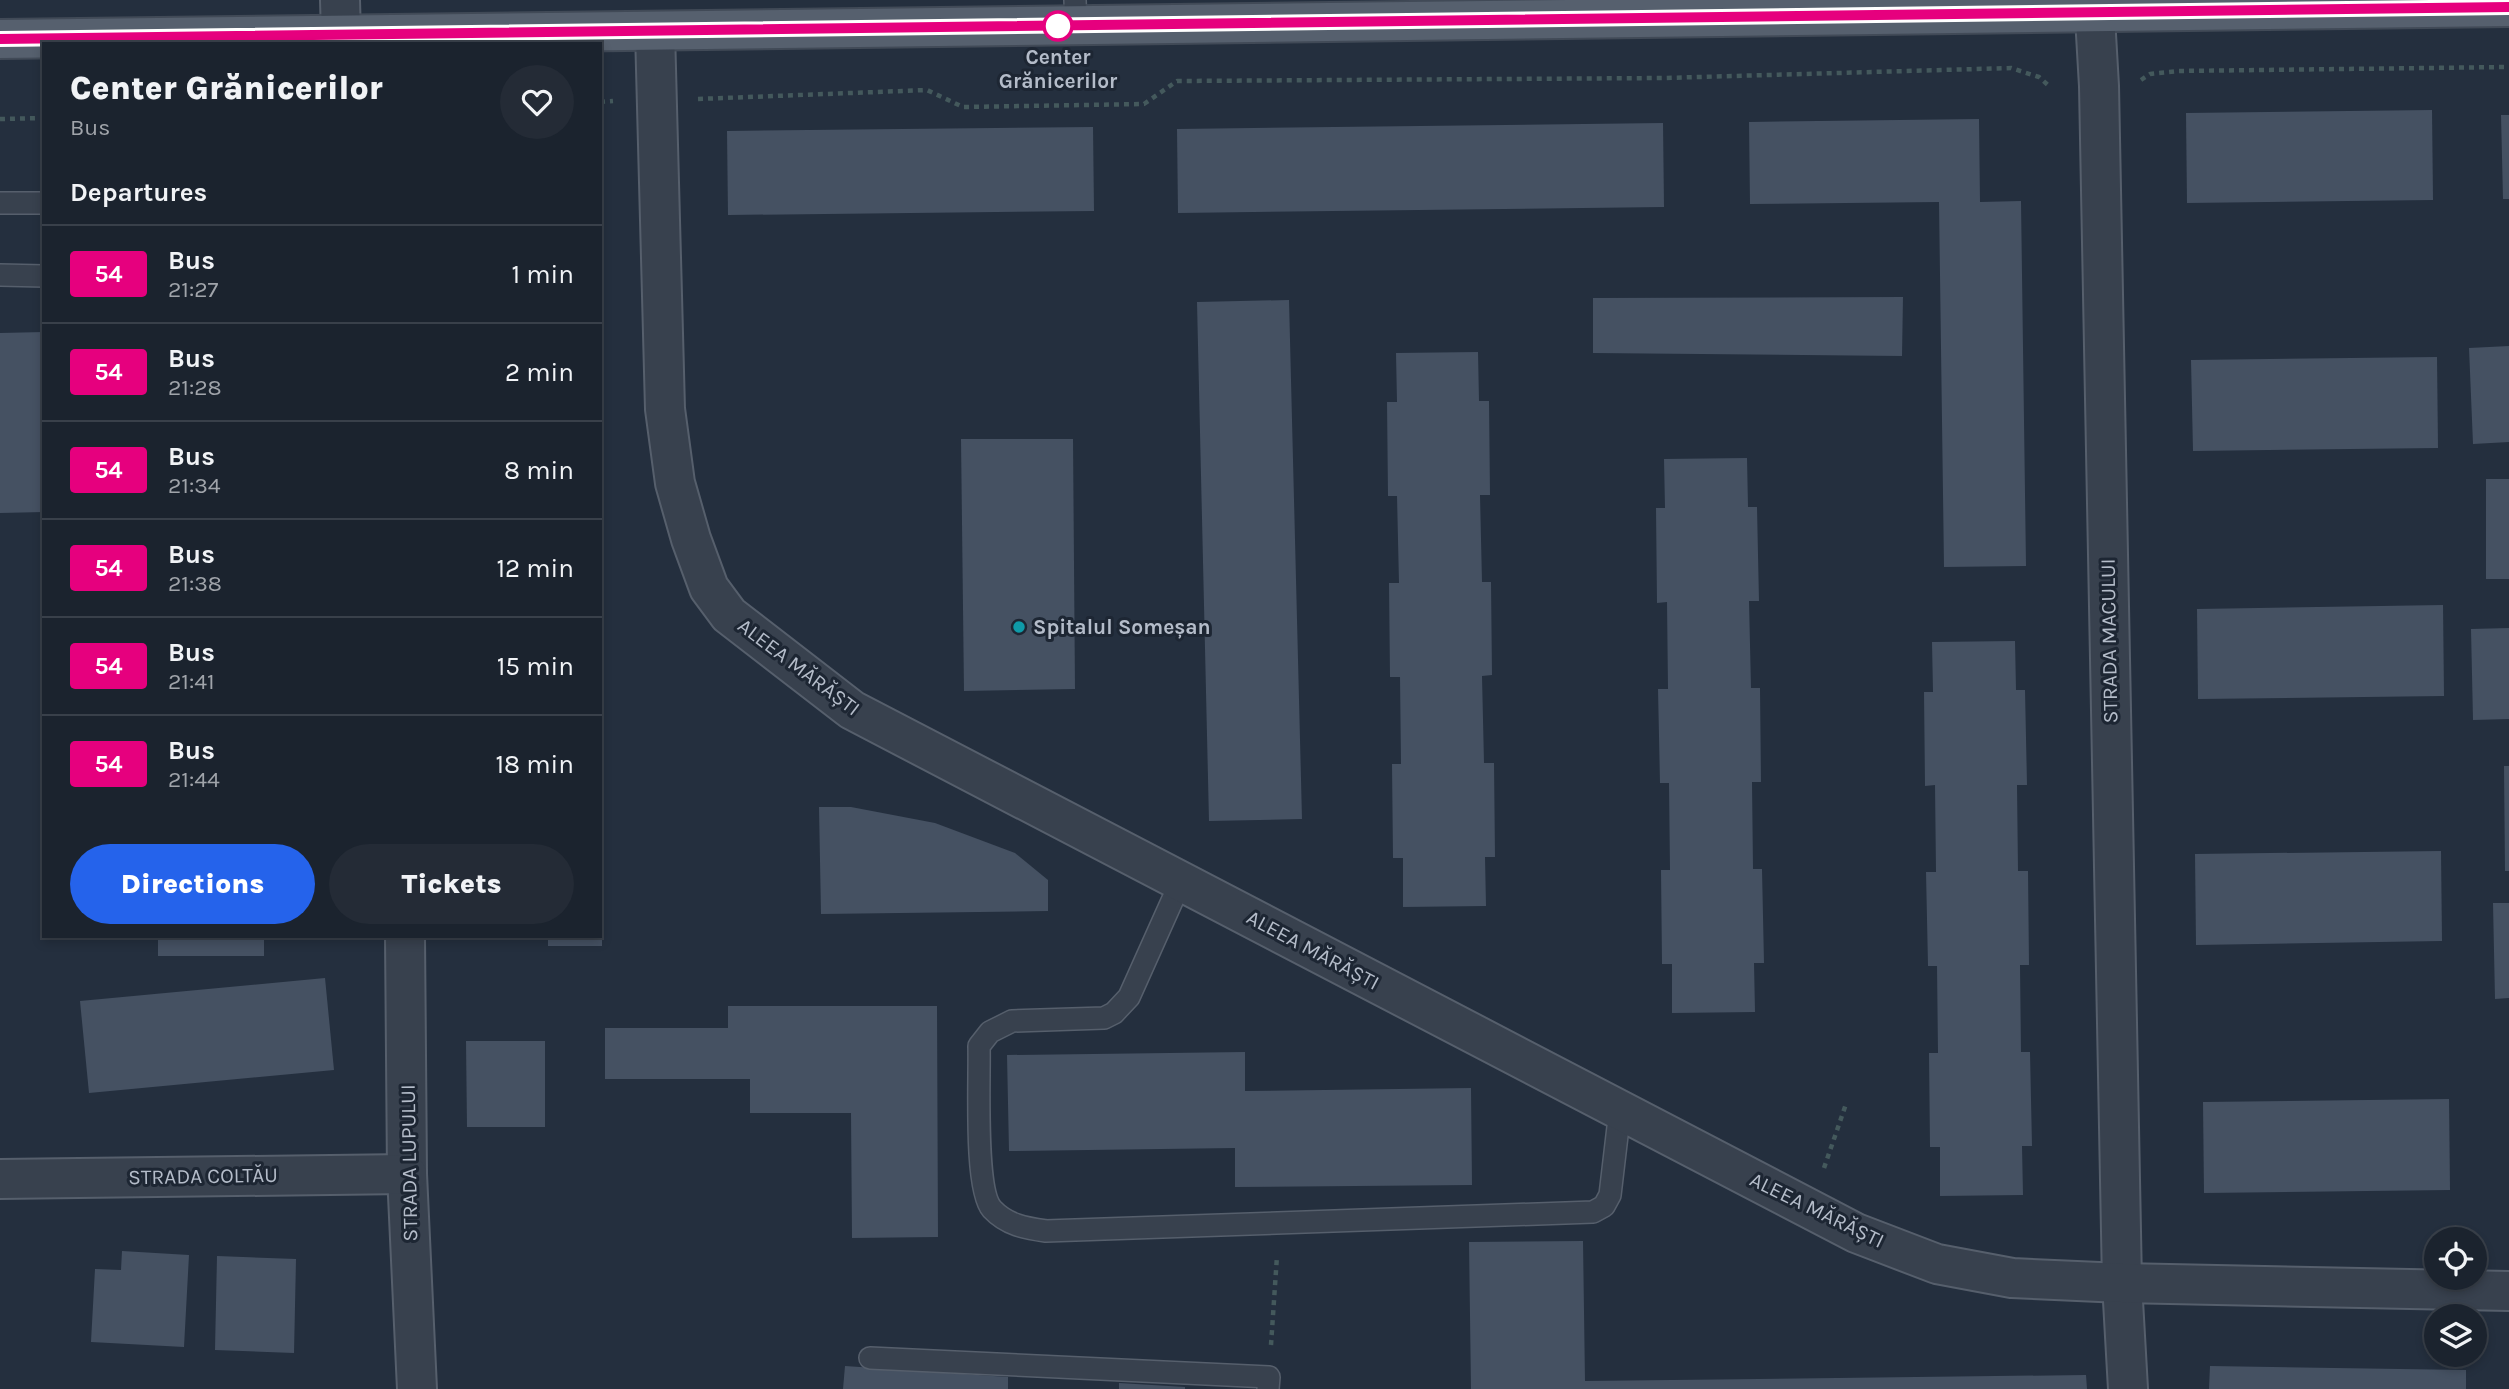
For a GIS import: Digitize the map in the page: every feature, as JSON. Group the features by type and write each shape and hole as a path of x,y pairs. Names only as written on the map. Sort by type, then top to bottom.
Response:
{"main road":[{"path":"0,39 341,18 399,39 1076,13 2491,5"}],"street":[{"name":"STRADA MACULUI","path":"2094,6 2099,86 2122,1283 2128,1389"},
{"name":"ALEEA MĂRĂȘTI","path":"655,31 665,409 675,483 691,539 709,588 729,615 852,709 1856,1233 1937,1265 2012,1278 2122,1283 2509,1291"},
{"name":"STRADA LUPULUI","path":"405,938 407,1174 416,1389"},
{"name":"STRADA COLTĂU","path":"0,1179 407,1174"}],"lane":[{"path":"0,203 42,203"},
{"path":"0,275 42,276"},
{"path":"1181,881 1129,997 1114,1013 1104,1018 1012,1021 990,1032 979,1046 982,1182 990,1206 1019,1227 1046,1231 1593,1212 1604,1206 1610,1195 1620,1110"},
{"path":"870,1358 1269,1383"}],"path":[{"path":"2132,85 2150,74 2178,71 2509,67"},
{"path":"686,99 927,90 963,107 1143,104 1177,81 1664,78 2011,68 2039,77 2049,86"},
{"path":"0,119 42,118"},
{"path":"1810,1209 1846,1104"},
{"path":"1269,1383 1280,1223"}],"building":[{"path":"2432,110 2433,200 2187,203 2186,113"},
{"path":"2501,115 2509,115 2509,199 2503,199"},
{"path":"1979,119 1980,202 2021,201 2026,566 1944,567 1939,202 1750,204 1749,122"},
{"path":"1663,123 1664,207 1178,213 1177,129"},
{"path":"1093,127 1094,211 728,215 727,131"},
{"path":"1903,297 1902,356 1593,353 1593,298"},
{"path":"1289,300 1302,819 1209,821 1197,302"},
{"path":"42,332 42,512 0,513 0,333"},
{"path":"2509,346 2509,442 2473,444 2469,348"},
{"path":"1478,352 1479,401 1489,401 1490,495 1480,495 1482,582 1491,582 1492,675 1482,676 1484,763 1494,763 1495,857 1485,857 1486,906 1403,907 1403,858 1393,858 1392,764 1401,764 1400,677 1390,677 1389,583 1399,583 1397,496 1388,496 1387,402 1397,402 1396,353"},
{"path":"2437,357 2438,448 2193,451 2191,360"},
{"name":"Spitalul Someșan","path":"961,439 1073,439 1075,689 964,691"},
{"path":"1747,458 1748,507 1757,507 1759,601 1749,601 1751,688 1760,688 1761,782 1752,782 1753,869 1762,869 1764,963 1754,963 1755,1012 1672,1013 1672,964 1662,964 1661,870 1670,870 1669,783 1660,783 1658,689 1668,689 1667,602 1657,603 1656,508 1665,508 1664,459"},
{"path":"2486,479 2509,479 2509,579 2486,579"},
{"path":"2443,605 2444,696 2198,699 2197,609"},
{"path":"2509,628 2509,719 2473,720 2471,629"},
{"path":"2015,641 2016,690 2025,690 2027,785 2017,785 2018,871 2028,871 2029,965 2020,965 2021,1052 2030,1052 2032,1146 2022,1146 2023,1195 1940,1196 1940,1147 1930,1147 1929,1053 1938,1053 1937,966 1928,966 1926,872 1936,872 1935,785 1925,786 1924,692 1933,692 1932,642"},
{"path":"2504,766 2509,766 2509,871 2505,871"},
{"path":"819,807 851,807 935,823 1015,853 1048,880 1048,911 821,914"},
{"path":"2441,851 2442,941 2196,945 2195,854"},
{"path":"2493,903 2509,903 2509,998 2495,999"},
{"path":"158,938 264,938 264,956 158,956"},
{"path":"548,938 602,938 602,946 548,946"},
{"path":"325,978 334,1070 89,1093 80,1001"},
{"path":"728,1006 937,1006 938,1237 852,1238 851,1113 750,1113 750,1079 605,1079 605,1028 728,1028"},
{"path":"466,1041 545,1041 545,1127 467,1127"},
{"path":"1245,1052 1245,1091 1471,1088 1472,1185 1235,1187 1235,1148 1009,1151 1007,1055"},
{"path":"2449,1099 2450,1190 2204,1193 2203,1102"},
{"path":"1583,1241 1585,1381 2086,1375 2087,1389 1471,1389 1469,1242"},
{"path":"122,1251 189,1255 184,1347 91,1342 95,1269 121,1270"},
{"path":"217,1256 296,1259 294,1353 215,1350"},
{"path":"845,1366 1008,1377 1008,1389 843,1389"},
{"path":"2210,1366 2466,1370 2466,1389 2209,1389"},
{"path":"1119,1383 1185,1387 1185,1389 1119,1389"}],"bus line":[{"name":"54","path":"0,39 2509,7"}],"place":[{"name":"Center Grănicerilor","path":"1058,26"},
{"name":"Spitalul Someșan","path":"1019,627"}]}
